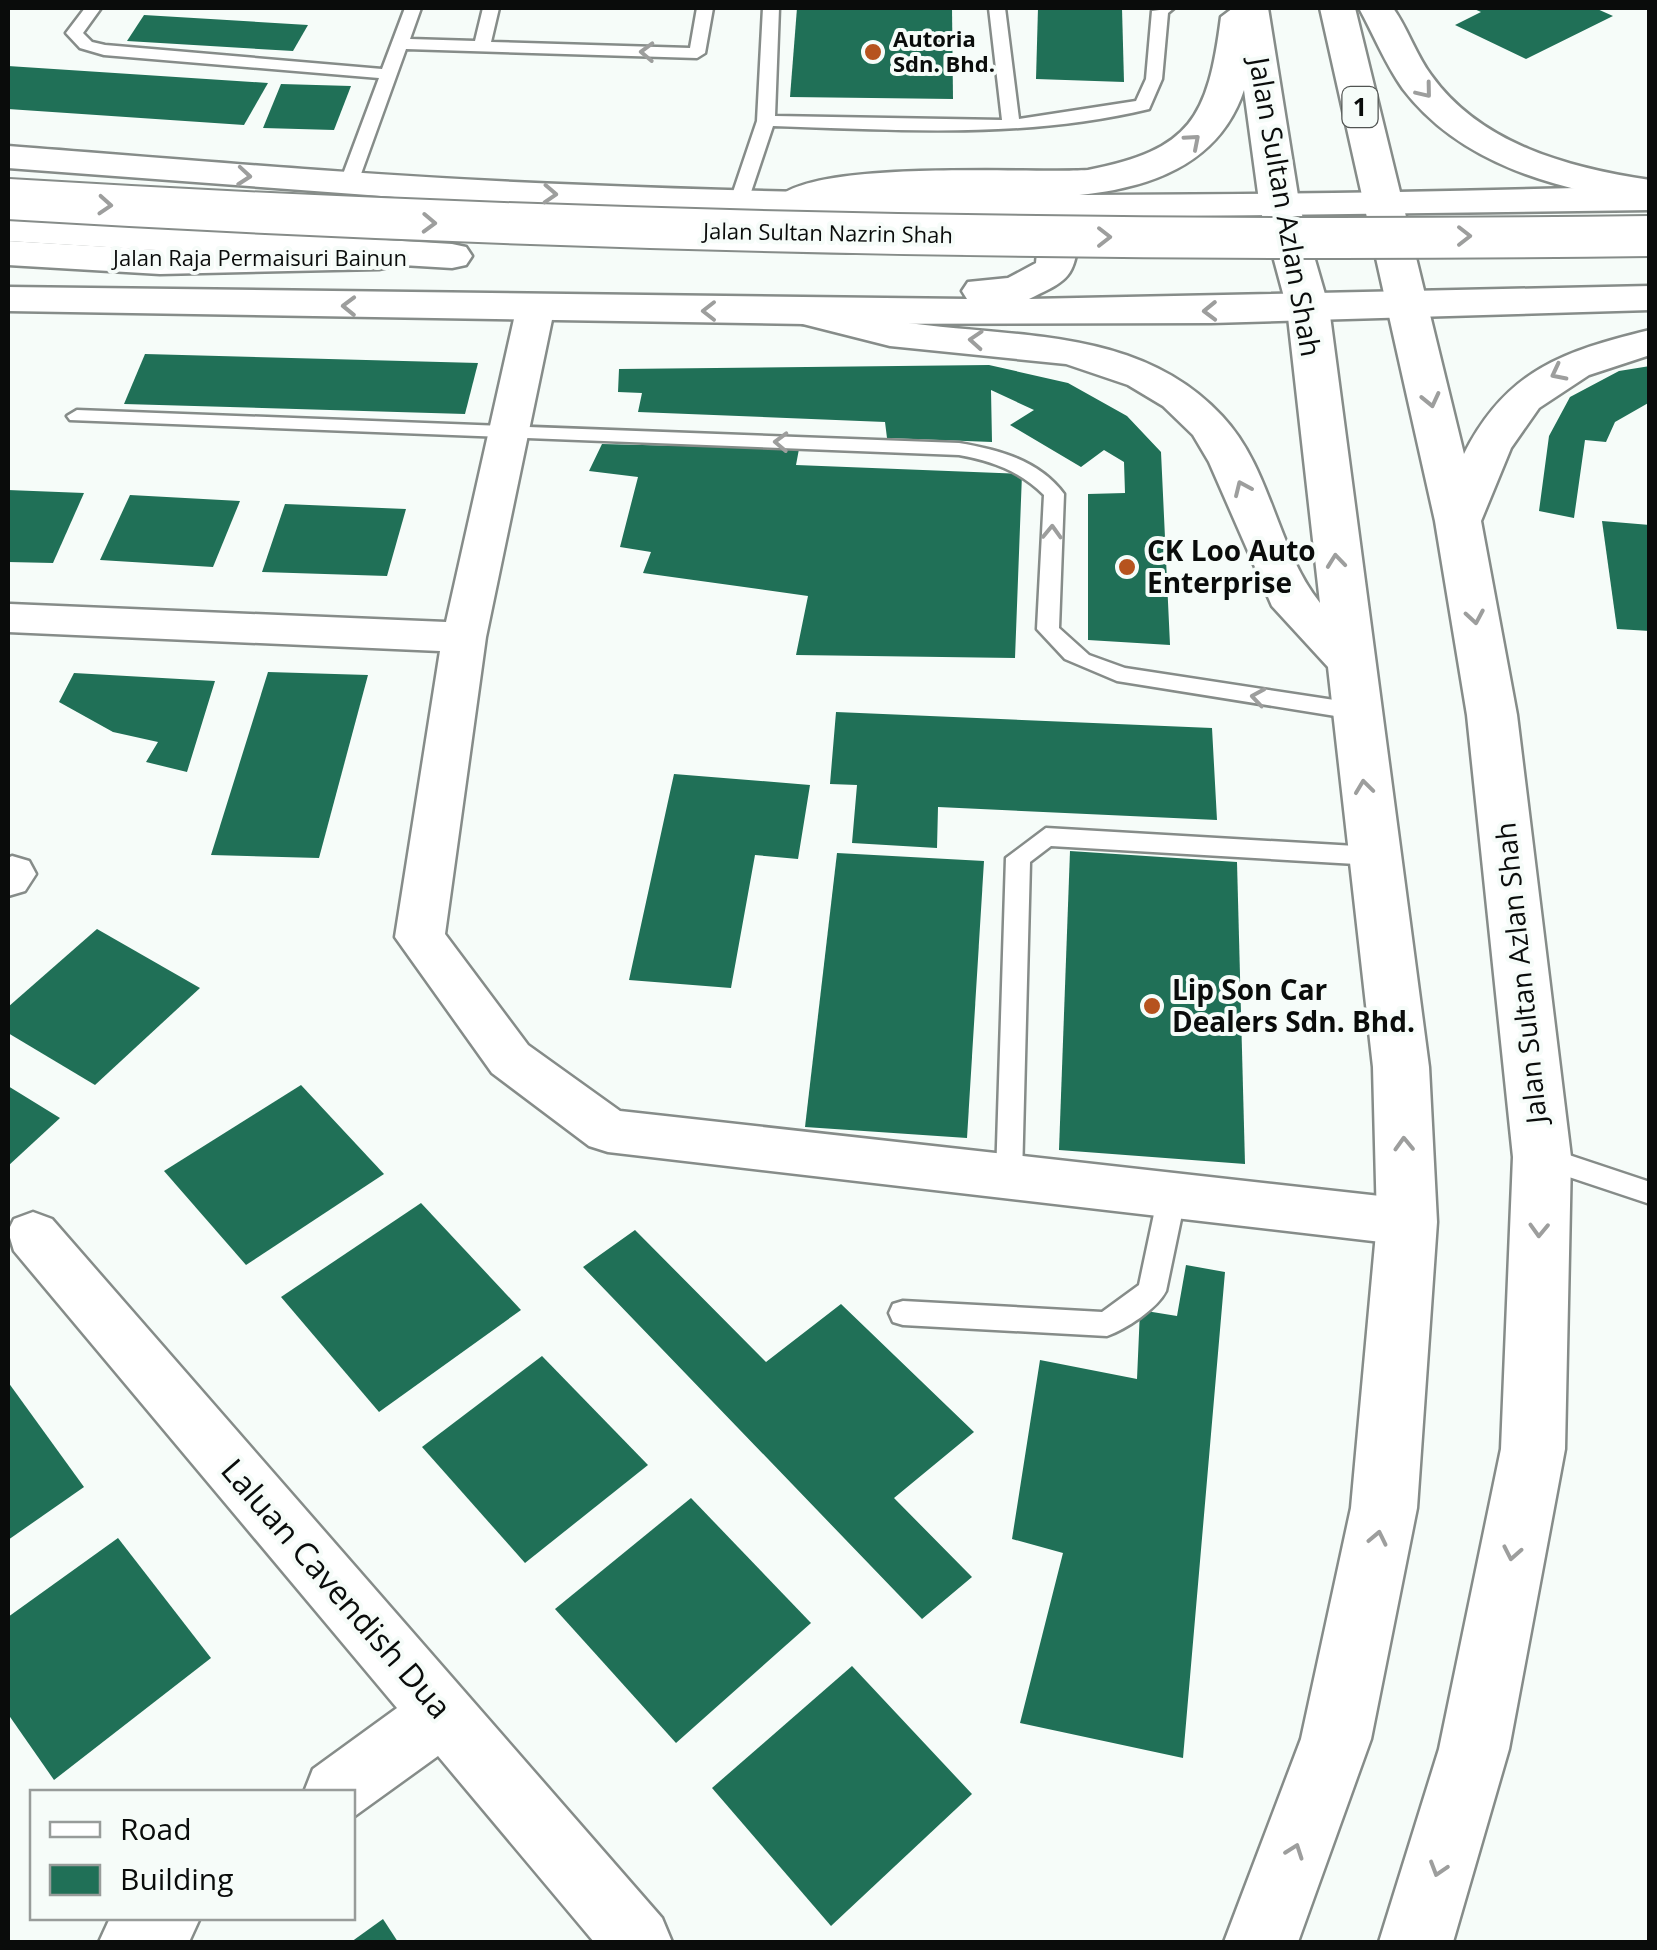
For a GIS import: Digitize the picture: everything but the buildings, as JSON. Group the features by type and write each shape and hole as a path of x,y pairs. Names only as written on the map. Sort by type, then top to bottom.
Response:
{"main road":[{"path":"794,202 835,186 1054,184 1126,175 1175,156 1208,128 1224,89 1240,8"},
{"name":"Jalan Sultan Azlan Shah","path":"1250,8 1280,208 1308,308 1351,684 1401,1067 1408,1222 1384,1508 1336,1739 1261,1942"},
{"name":"Jalan Sultan Azlan Shah","path":"1336,8 1410,305 1458,521 1492,715 1542,1157 1532,1450 1474,1748 1416,1942"},
{"path":"1376,8 1396,34 1414,78 1443,113 1483,142 1553,171 1650,195"},
{"path":"8,157 348,185 664,200 1280,208 1650,195"},
{"name":"Jalan Sultan Nazrin Shah","path":"8,199 312,219 783,234 1650,236"},
{"path":"664,200 723,215 1024,222 1059,235 1055,270 1016,290 867,294 850,309"},
{"path":"1650,215 1632,230 1650,262"},
{"name":"Jalan Sultan Nazrin Shah","path":"8,229 452,256 848,265 1650,262"},
{"name":"Jalan Raja Permaisuri Bainun","path":"8,253 160,262 452,256"},
{"path":"8,300 806,312 1308,308 1650,298"},
{"path":"806,312 900,335 1046,346 1110,364 1163,389 1208,425 1232,466 1284,585 1351,684"},
{"path":"1458,521 1484,452 1511,408 1550,374 1605,352 1650,342"}],"street":[{"path":"536,310 464,637 420,937 510,1059 608,1132 1408,1222"},
{"path":"10,618 464,637"},
{"name":"Laluan Cavendish Dua","path":"33,1235 638,1942"},
{"path":"339,1790 442,1714"},
{"path":"133,1942 163,1920"}],"lane":[{"path":"92,8 74,33 86,44 104,50 388,74"},
{"path":"348,185 412,8"},
{"path":"482,47 491,8"},
{"path":"400,44 698,54 706,8"},
{"path":"740,201 766,121 771,8"},
{"path":"997,8 1011,123"},
{"path":"766,121 1011,123 1109,114 1143,105 1154,79 1160,12 1166,8"},
{"path":"77,416 959,449 1004,458 1036,473 1054,494 1048,629 1061,648 1089,666 1124,676 1351,684"},
{"path":"1009,1176 1018,858 1046,837 1373,856"},
{"path":"1542,1157 1650,1193"},
{"path":"902,1313 1107,1324 1152,1290 1172,1194"}],"place":[{"name":"Autoria Sdn. Bhd.","path":"873,52"},
{"name":"CK Loo Auto Enterprise","path":"1127,567"},
{"name":"Lip Son Car Dealers Sdn. Bhd.","path":"1152,1006"}]}
